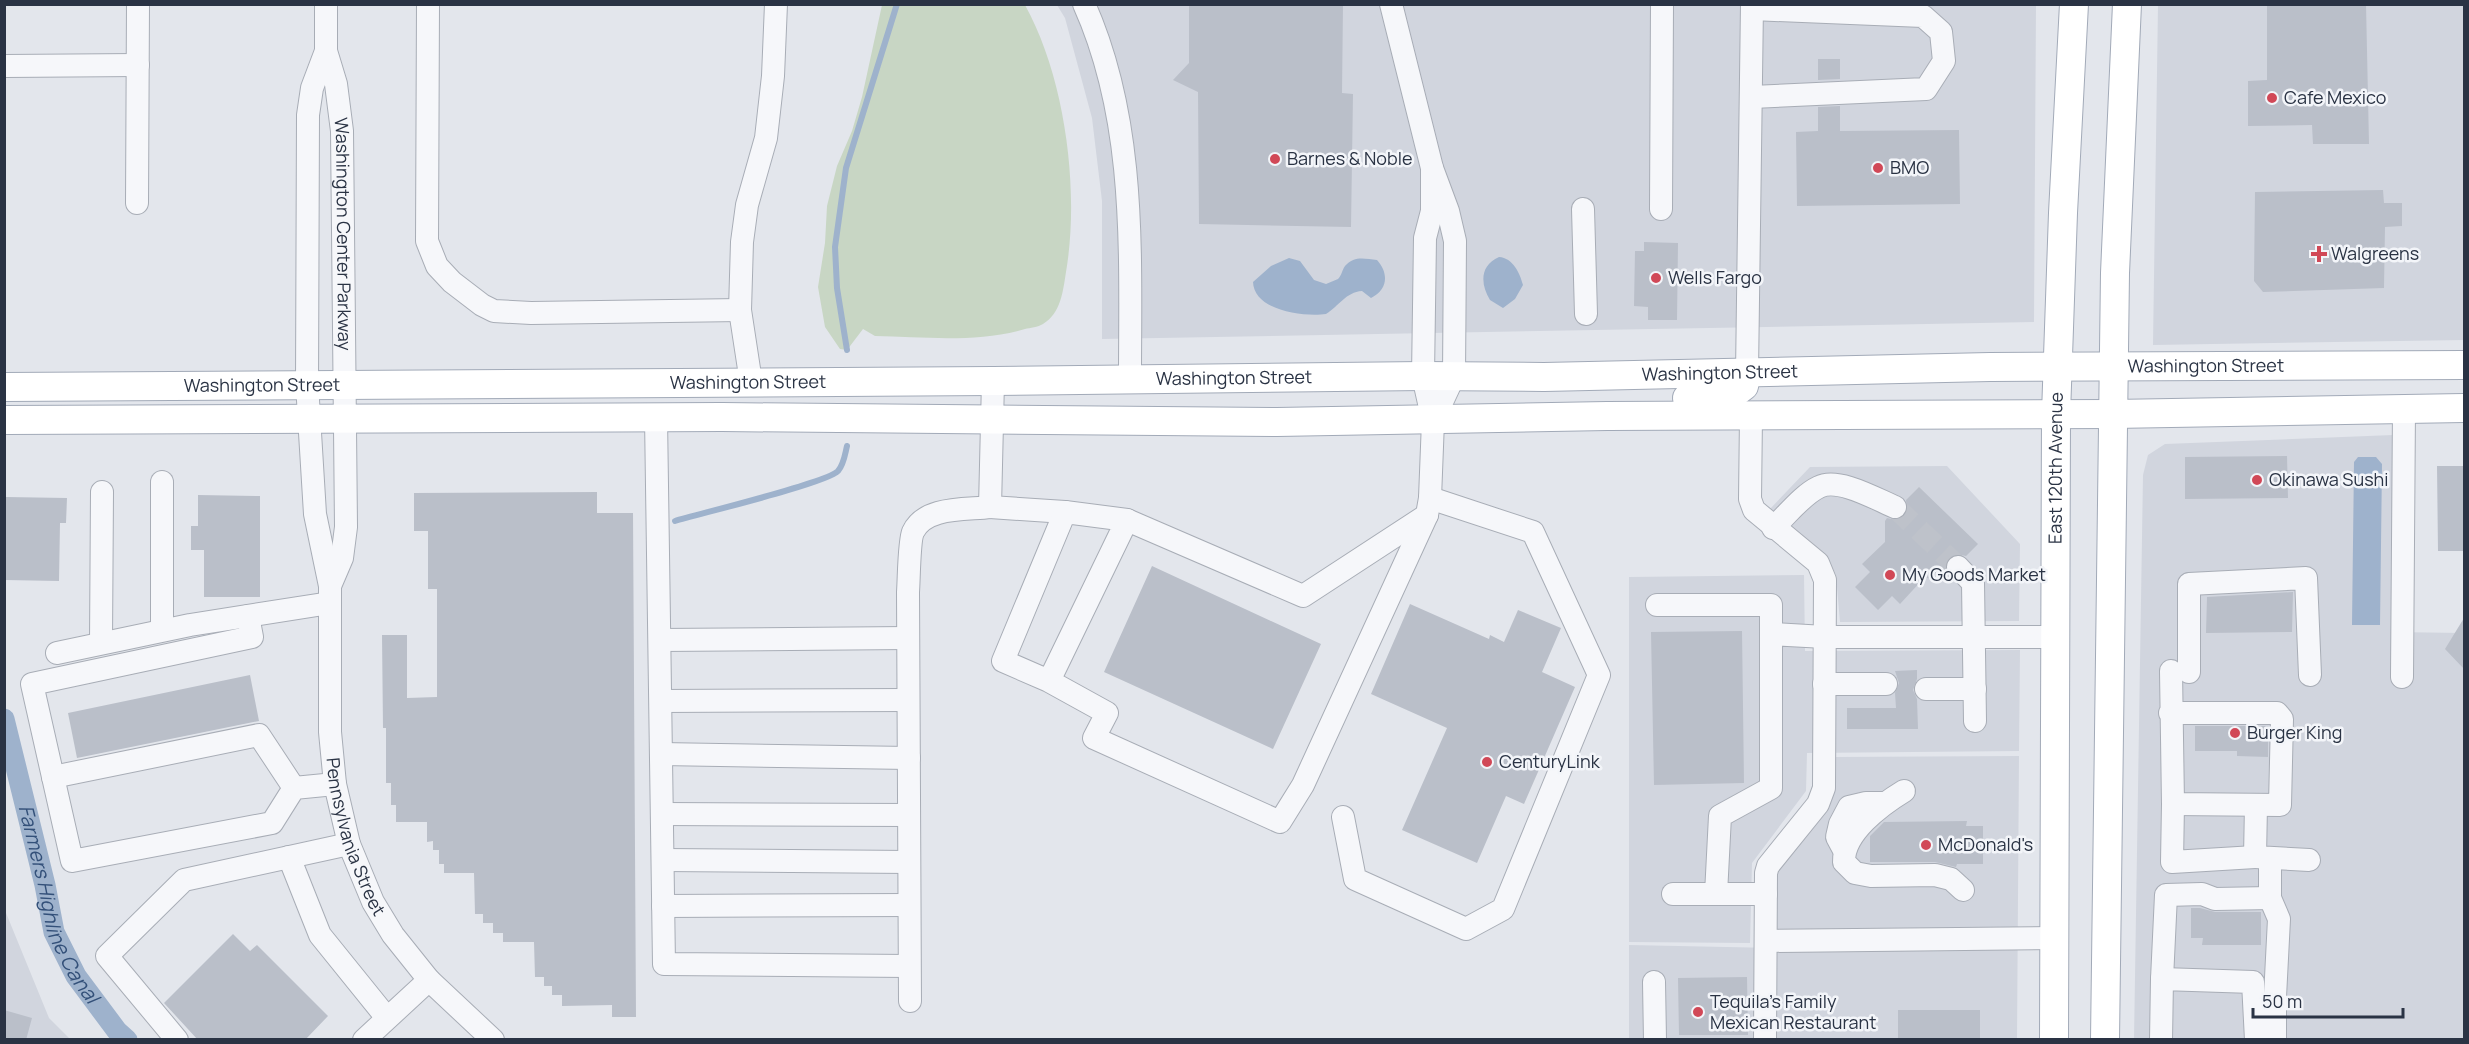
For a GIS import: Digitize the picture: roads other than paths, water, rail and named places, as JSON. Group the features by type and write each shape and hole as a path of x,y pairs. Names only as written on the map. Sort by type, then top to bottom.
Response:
{"main road":[{"name":"East 120th Avenue","path":"2054,1040 2056,414 2074,4"},
{"path":"2105,1040 2115,273 2127,4"},
{"name":"Washington Street","path":"4,387 1627,376 2057,367 2464,365"},
{"path":"1579,417 1652,400 1732,395 1744,387 1747,373"},
{"name":"Washington Street","path":"4,420 656,417 993,421 1433,421 1579,417 2113,414 2464,408"}],"street":[{"path":"137,203 138,4"},
{"name":"Washington Center Parkway","path":"326,4 326,51 336,84 342,131 344,420"},
{"path":"428,4 427,241 437,266 452,282 482,305 494,311 531,313 740,310"},
{"path":"751,382 740,310 741,242 747,205 766,138 773,76 776,4"},
{"path":"1084,4 1098,35 1120,122 1129,212 1130,380"},
{"path":"1391,4 1432,168 1448,211 1455,242 1454,376 1433,421"},
{"path":"1661,209 1662,4"},
{"path":"1747,373 1752,7 1923,16 1941,32 1944,61 1926,89 1752,97"},
{"name":"Washington Center Parkway","path":"307,384 308,115 312,88 326,51"},
{"path":"4,66 138,65"},
{"path":"1065,512 1003,661 1049,681 1107,713 1094,738 1280,822 1303,785 1428,507 1433,421 1423,376 1425,238 1432,211 1432,168"},
{"path":"1583,209 1586,314"},
{"path":"990,507 993,381"},
{"name":"Pennsylvania Street","path":"307,384 315,514 330,595 330,732 334,784 349,844 374,902 393,935 429,980 493,1040"},
{"path":"2402,677 2404,409"},
{"path":"1751,416 1750,499 1757,515 1822,568 1825,580 1824,788 1822,797 1806,820 1768,866 1765,1040"},
{"path":"656,417 664,964 909,966"},
{"name":"Pennsylvania Street","path":"330,595 345,544 344,420"},
{"path":"162,482 162,630"},
{"path":"1773,528 1808,494 1821,485 1852,488 1895,507"},
{"path":"101,642 102,492"},
{"path":"910,1001 908,592 913,532 925,517 990,507 1065,512 1126,520 1303,596 1428,507 1533,531 1599,675 1503,909 1466,929 1355,879 1344,817"},
{"path":"1049,681 1126,520"},
{"path":"1958,567 1973,583 1975,721"},
{"path":"2308,860 2263,857 2172,862 2170,713 2180,672 2189,584 2306,578 2310,675"},
{"path":"57,653 162,630 248,616 330,595"},
{"path":"1657,605 1771,605 1771,788 1719,816 1716,894"},
{"path":"248,616 252,637 32,684 72,861 272,823 294,788"},
{"path":"1771,634 1825,637 2056,637"},
{"path":"660,640 908,638"},
{"path":"1824,684 1886,684"},
{"path":"1926,689 1975,689"},
{"path":"661,701 908,700"},
{"path":"2170,713 2277,713 2282,719 2280,805 2173,804"},
{"path":"53,777 259,735 294,788"},
{"path":"661,754 909,758"},
{"path":"294,788 334,784"},
{"path":"1904,791 1885,803 1850,838 1844,850 1844,862 1855,873 1871,876 1935,875 1952,879 1963,890"},
{"path":"2256,805 2270,898 2279,919 2275,997 2276,1040"},
{"path":"662,814 909,815"},
{"path":"177,1040 107,956 184,880 349,844"},
{"path":"289,857 320,935 387,1018"},
{"path":"663,860 909,862"},
{"path":"1673,894 1766,894"},
{"path":"2161,1040 2166,895 2202,894 2215,900 2270,898"},
{"path":"663,906 909,905"},
{"path":"1766,941 2055,938"},
{"path":"2162,979 2253,982 2256,1040"},
{"path":"364,1040 429,980"},
{"path":"1654,982 1655,1040"}],"water":[{"path":"1499,257 1512,263 1523,285 1515,299 1503,308 1490,300 1483,281 1488,265"},
{"path":"1289,258 1300,261 1314,280 1326,284 1338,279 1345,266 1353,260 1360,258 1377,260 1384,270 1384,286 1377,295 1371,298 1362,291 1351,294 1326,314 1293,313 1282,310 1262,300 1253,282 1271,266"},
{"path":"2358,457 2376,457 2382,464 2380,625 2352,625 2354,462"}],"waterway":[{"path":"847,350 837,288 835,247 846,168 897,4"},
{"path":"675,521 788,490 829,476 840,468 847,446"},
{"name":"Farmers Highline Canal","path":"4,719 45,885 54,932 76,976 117,1031 127,1040"}],"tunnel":[{"path":"1895,507 1958,567"}],"place":[{"name":"Cafe Mexico","path":"2272,98"},
{"name":"Barnes & Noble","path":"1275,159"},
{"name":"BMO","path":"1878,168"},
{"name":"Walgreens","path":"2319,254"},
{"name":"Wells Fargo","path":"1656,278"},
{"name":"Okinawa Sushi","path":"2257,480"},
{"name":"My Goods Market","path":"1890,575"},
{"name":"Burger King","path":"2235,733"},
{"name":"CenturyLink","path":"1487,762"},
{"name":"McDonald's","path":"1926,845"},
{"name":"Tequila's Family Mexican Restaurant","path":"1698,1012"}]}
